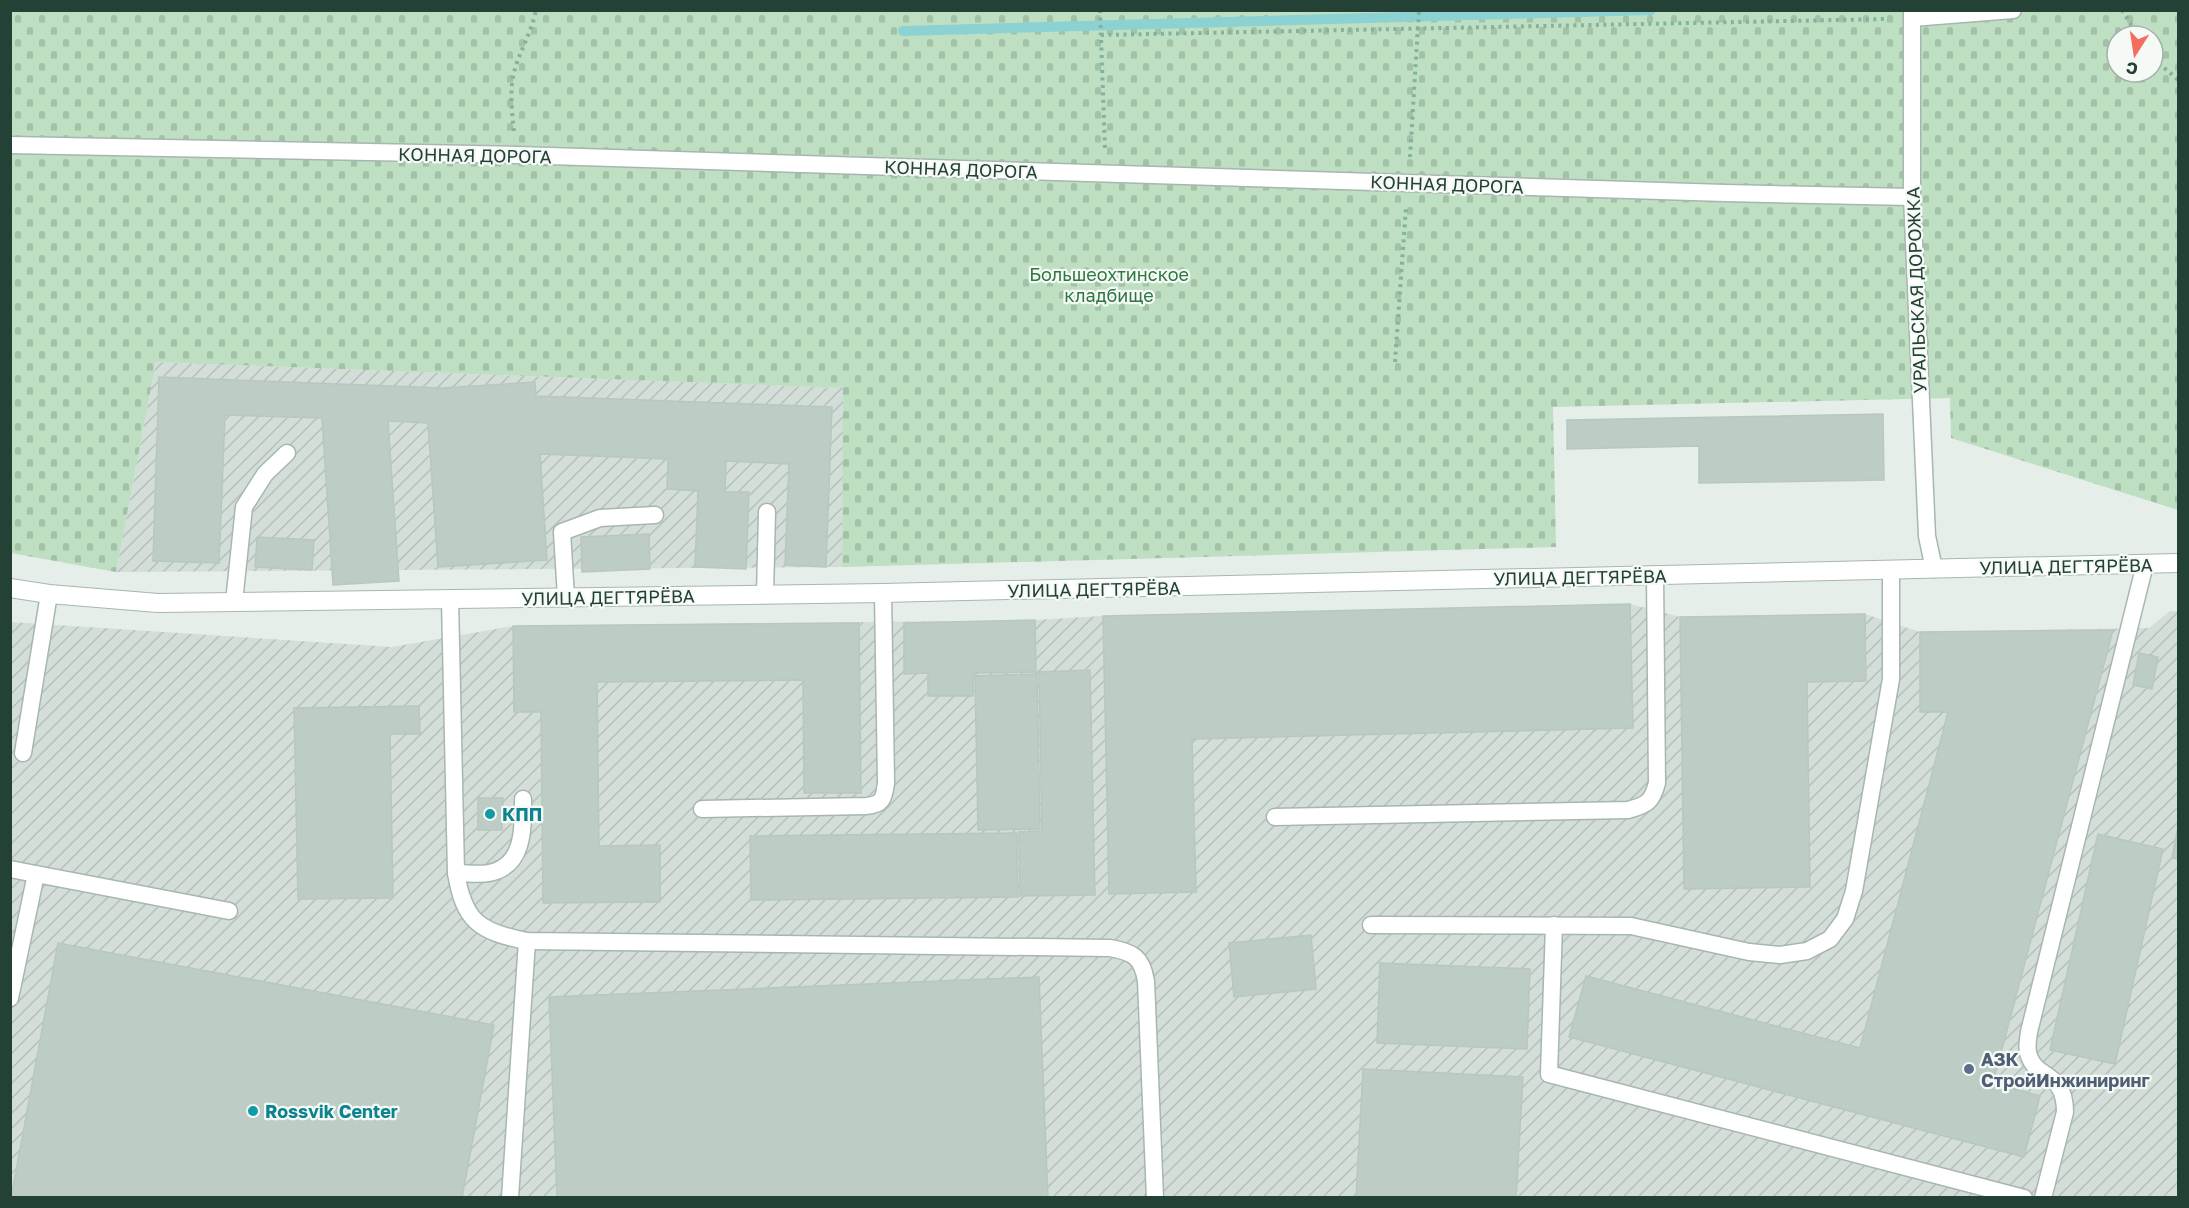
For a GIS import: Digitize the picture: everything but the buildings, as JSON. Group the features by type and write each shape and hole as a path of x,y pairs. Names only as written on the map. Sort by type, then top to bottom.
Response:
{"street":[{"name":"УЛИЦА ДЕГТЯРЁВА","path":"10,588 49,594 158,603 883,593 2178,563"}],"lane":[{"path":"1912,14 2013,10"},
{"name":"УРАЛЬСКАЯ ДОРОЖКА","path":"1912,14 1912,196 1928,536 1934,568"},
{"name":"КОННАЯ ДОРОГА","path":"10,145 517,155 1714,193 1912,196"},
{"path":"234,602 244,507 265,474 287,453"},
{"path":"765,595 767,512"},
{"path":"566,597 562,532 600,518 655,515"},
{"path":"2043,1197 2065,1112 2065,1100 2053,1078 2034,1064 2028,1055 2029,1032 2145,564"},
{"path":"1371,925 1631,926 1749,952 1780,955 1807,951 1830,939 1845,919 1854,891 1891,679 1891,570"},
{"path":"1275,817 1628,810 1643,806 1653,797 1657,783 1655,575"},
{"path":"702,809 866,806 876,805 882,800 886,783 883,593"},
{"path":"23,753 49,594"},
{"path":"450,599 456,873 460,899 470,916 485,928 505,937 527,941 1124,950 1136,956 1144,967 1146,981 1155,1197"},
{"path":"456,873 489,873 502,868 511,861 522,842 524,799"},
{"path":"10,868 229,911"},
{"path":"10,998 36,874"},
{"path":"1554,925 1549,1074 2024,1197"},
{"path":"510,1197 527,941"}],"path":[{"path":"517,155 512,112 514,71 532,29 536,10"},
{"path":"1100,10 1106,173"},
{"path":"2122,10 2131,24"},
{"path":"1101,35 1912,14"},
{"path":"2165,69 2178,80"}],"shaded area":[{"path":"156,362 844,388 842,567 116,572"},
{"path":"1630,604 1680,617 1865,614 1920,632 2149,628 2170,611 2178,611 2178,1197 11,1197 10,622 392,647 513,626 1035,620 1103,616"}],"green space":[{"name":"Большеохтинское кладбище","path":"10,11 2178,11 2178,510 1951,438 1950,398 1553,407 1556,547 842,567 843,388 156,362 116,572 11,553"}],"waterway":[{"path":"903,31 1651,10"}],"place":[{"name":"КПП","path":"490,814"},
{"name":"АЗК СтройИнжиниринг","path":"1969,1069"},
{"name":"Rossvik Center","path":"253,1111"}]}
